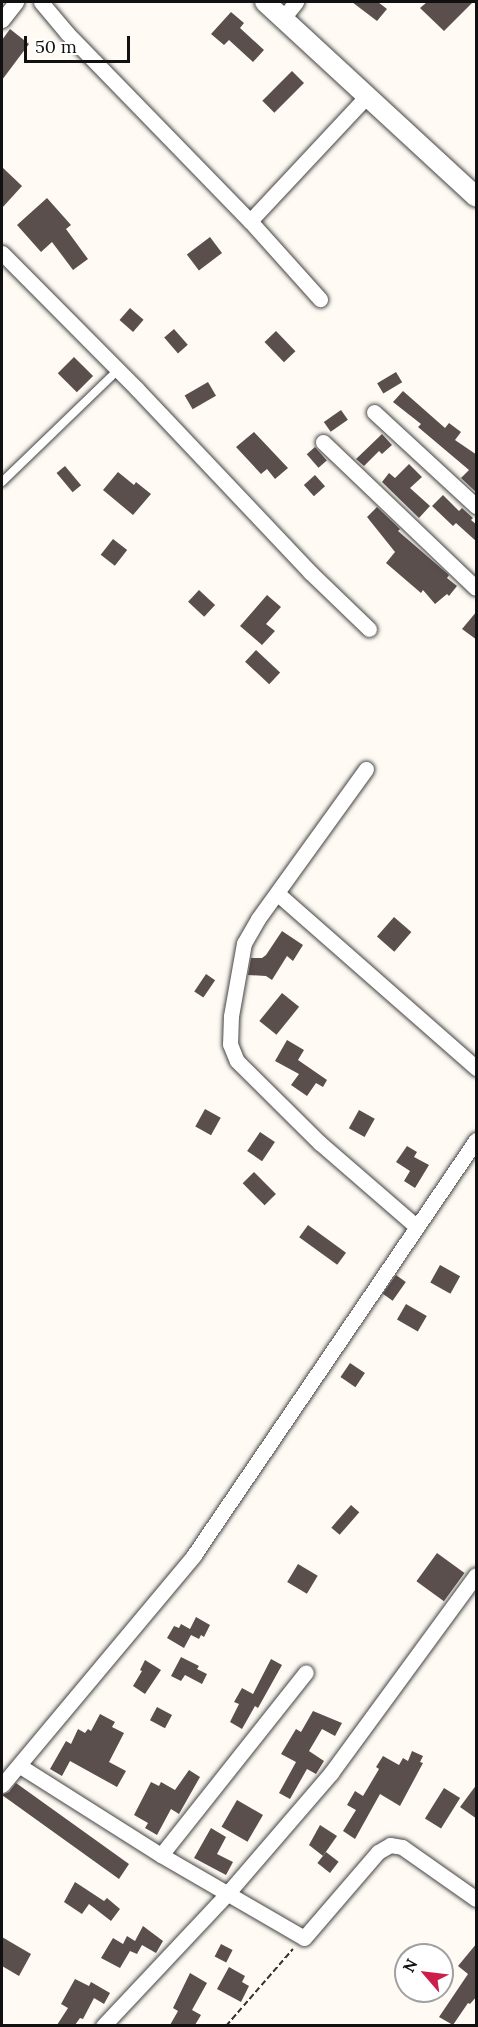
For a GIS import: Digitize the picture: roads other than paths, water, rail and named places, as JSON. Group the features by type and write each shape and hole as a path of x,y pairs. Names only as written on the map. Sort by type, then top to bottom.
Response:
{"street":[{"path":"2,20 16,2"},
{"path":"41,2 67,33 250,221 320,299"},
{"path":"265,2 477,196"},
{"path":"284,18 296,2"},
{"path":"250,221 368,95"},
{"path":"2,253 118,370 310,572 369,629"},
{"path":"374,412 477,506"},
{"path":"323,442 477,588"},
{"path":"366,769 258,919 244,943 231,1016 230,1044 237,1061 320,1143 417,1227"},
{"path":"278,894 477,1068"},
{"path":"2,1785 194,1555 477,1140"},
{"path":"110,2023 227,1894 331,1773 477,1575"},
{"path":"160,1855 306,1672"},
{"path":"20,1766 160,1855 304,1938 378,1852 390,1845 402,1847 477,1899"}],"lane":[{"path":"2,482 118,370"}]}
